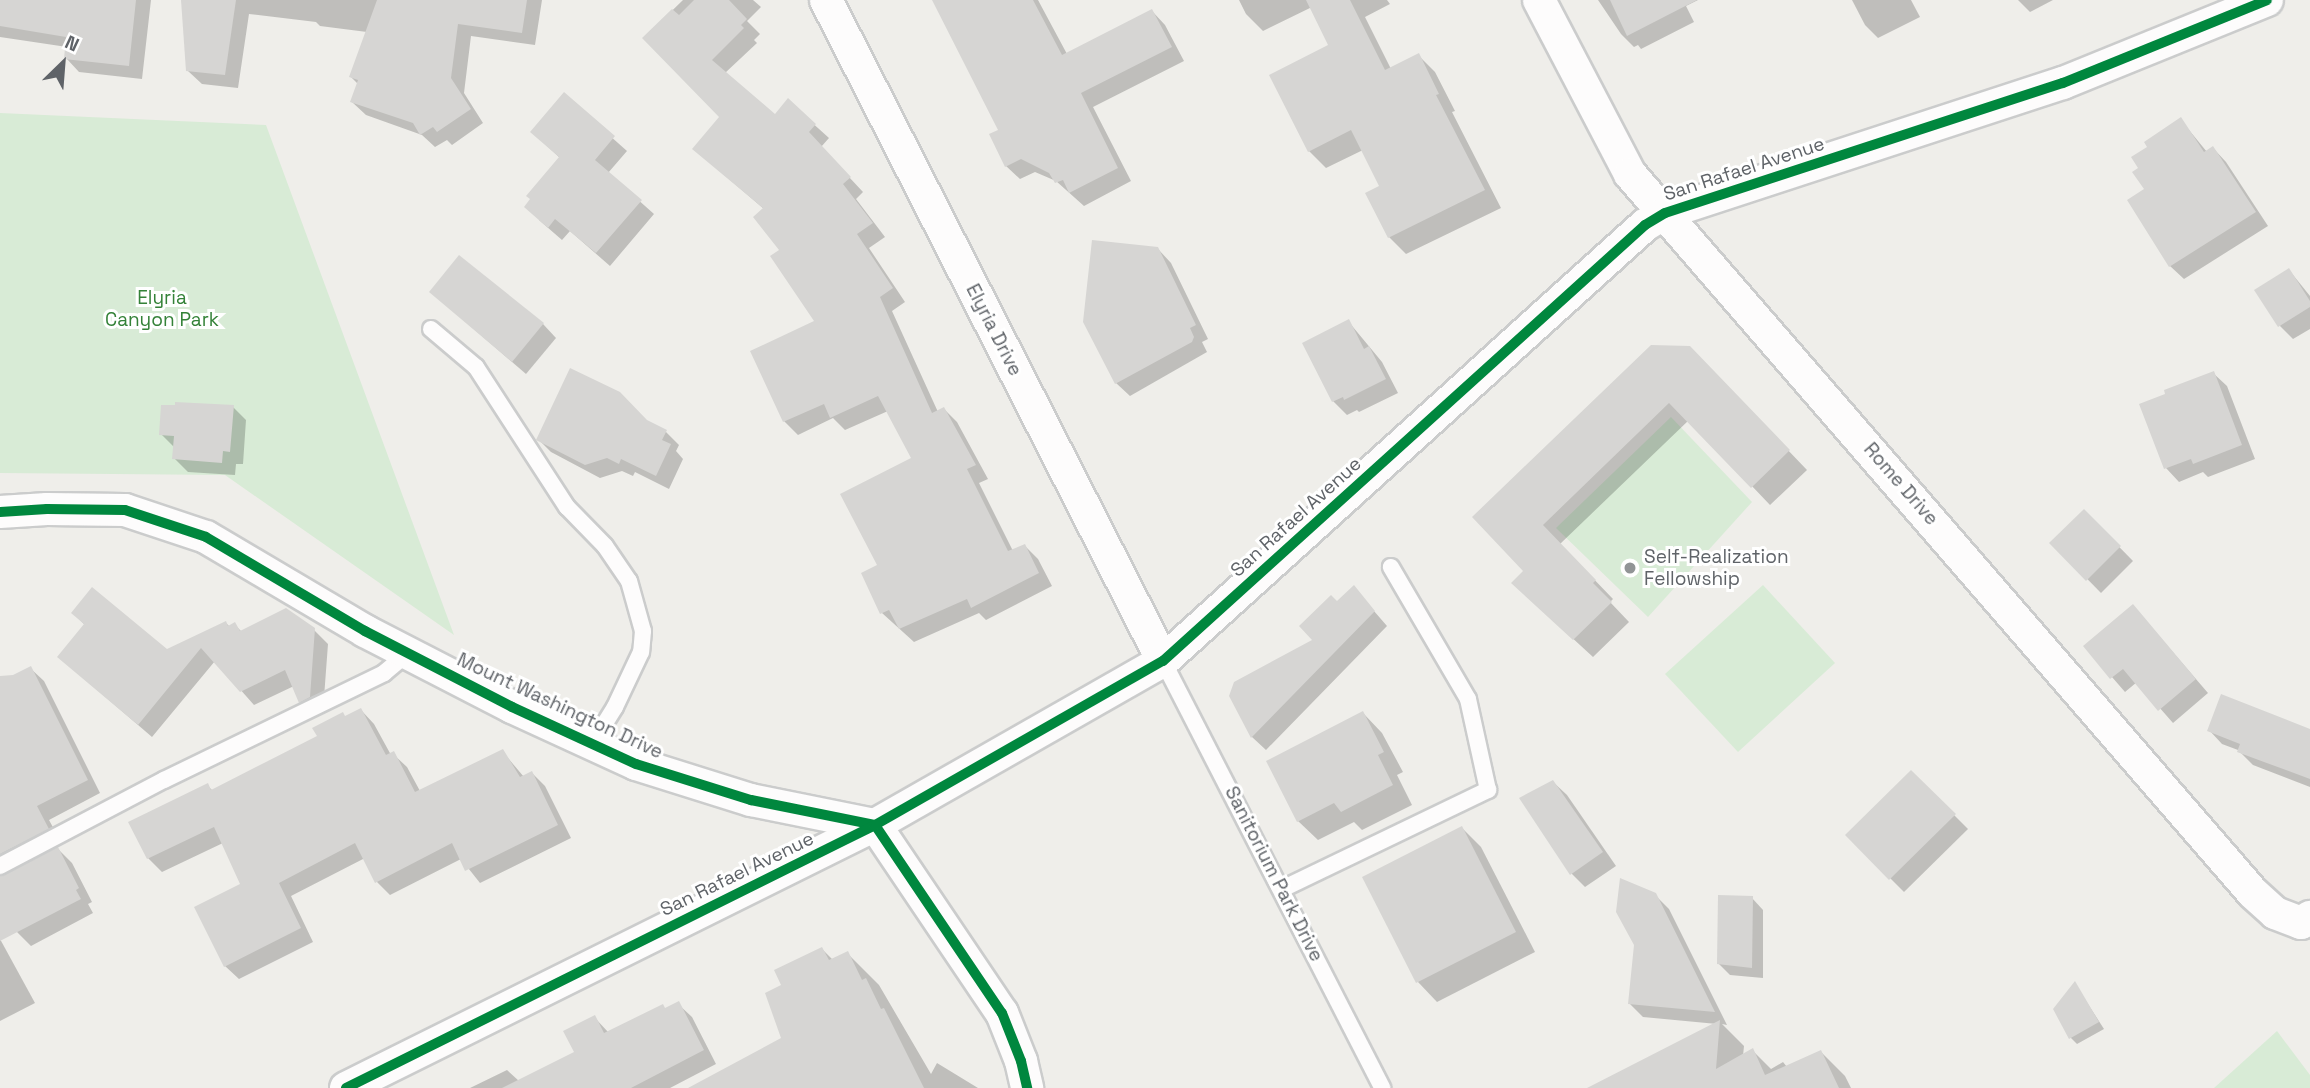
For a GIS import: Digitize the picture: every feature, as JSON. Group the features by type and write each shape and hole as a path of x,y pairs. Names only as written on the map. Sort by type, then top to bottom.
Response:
{"street":[{"name":"Elyria Drive","path":"826,0 1163,661"},
{"name":"Rome Drive","path":"1539,0 1630,174 2253,892 2275,913 2307,921"},
{"name":"San Rafael Avenue","path":"346,1088 875,825 1163,661 1644,225 1665,213 2063,83 2267,0"},
{"name":"Mount Washington Drive","path":"0,512 47,509 125,510 206,537 408,653 512,707 636,764 751,800 875,825"},
{"path":"875,825 1002,1013 1021,1060 1027,1088"}],"lane":[{"path":"431,329 476,367 567,506 605,546 629,581 643,631 641,652 615,707 592,744"},
{"path":"1282,889 1488,790 1468,699 1391,567"},
{"path":"0,866 164,780 384,673 408,653"},
{"name":"Sanitorium Park Drive","path":"1163,661 1382,1088"}],"green space":[{"name":"Elyria Canyon Park","path":"0,113 266,125 454,635 225,475 0,473"},
{"path":"1671,417 1752,502 1648,617 1556,528"},
{"path":"1763,585 1835,663 1738,752 1665,674"},
{"path":"2277,1031 2310,1075 2310,1088 2214,1088"}],"building":[{"path":"0,0 136,0 129,66 64,59 66,37 0,26"},
{"path":"181,0 236,0 225,75 186,71"},
{"path":"377,0 527,0 522,33 458,24 451,78 471,109 437,132 433,127 420,135 413,123 350,102 358,80 349,77"},
{"path":"694,0 729,0 747,19 741,25 744,28 712,60 775,114 788,98 816,124 809,132 851,177 843,184 873,223 857,234 893,288 880,297 932,413 944,407 976,465 967,469 1008,551 1025,544 1039,573 971,608 967,599 899,629 889,610 880,614 861,573 877,565 840,494 911,458 878,396 830,418 824,404 783,422 750,351 814,321 770,256 779,250 753,217 763,208 692,149 719,117 642,38 672,9 679,15"},
{"path":"932,0 1033,0 1062,55 1152,9 1172,47 1081,93 1118,168 1069,193 1063,180 1055,183 1049,173 1021,159 1005,167 989,134 998,130"},
{"path":"1306,0 1350,0 1385,70 1419,53 1439,94 1436,95 1485,190 1388,238 1365,193 1379,186 1351,130 1308,152 1269,75 1328,45"},
{"path":"1610,0 1697,0 1627,36"},
{"path":"564,92 615,136 595,160 642,200 596,253 555,219 548,228 524,207 530,199 526,196 559,157 530,132"},
{"path":"2181,117 2204,152 2213,146 2256,212 2169,267 2127,200 2144,189 2132,172 2138,168 2131,157 2147,147 2144,142"},
{"path":"1092,240 1158,247 1196,325 1190,328 1194,337 1192,342 1115,384 1083,322"},
{"path":"459,255 544,323 512,362 429,292"},
{"path":"2289,268 2310,301 2310,307 2278,327 2254,290"},
{"path":"1349,319 1364,349 1369,346 1386,379 1344,400 1343,397 1332,402 1302,343"},
{"path":"1651,345 1690,346 1790,450 1751,488 1669,403 1543,525 1596,580 1593,583 1612,602 1573,640 1511,583 1523,571 1472,517"},
{"path":"570,368 620,392 647,420 667,430 662,440 671,444 656,476 621,459 619,464 607,458 585,465 536,440"},
{"path":"2214,371 2242,445 2193,464 2191,459 2164,469 2139,404 2165,394 2164,390"},
{"path":"175,402 234,405 230,452 223,451 222,463 172,459 174,436 159,435 161,405 175,405"},
{"path":"2084,509 2121,546 2086,581 2049,543"},
{"path":"1354,585 1375,611 1251,738 1229,696 1234,682 1312,640 1299,626 1331,595 1337,601"},
{"path":"92,587 167,649 226,621 228,626 235,622 240,631 286,608 315,628 310,697 299,703 285,670 240,692 201,648 138,725 57,657 84,624 71,613"},
{"path":"2133,604 2196,679 2158,711 2123,669 2110,679 2083,646"},
{"path":"31,666 88,780 37,806 49,829 0,854 0,676 13,675"},
{"path":"2221,694 2310,729 2310,779 2237,752 2240,744 2207,731"},
{"path":"361,708 386,755 394,751 415,792 503,749 520,777 532,771 558,825 465,871 452,843 375,883 355,843 279,883 301,928 224,967 194,907 240,884 214,827 147,859 128,822 208,783 211,790 317,736 312,728 343,712 345,716"},
{"path":"1363,711 1384,752 1378,755 1393,785 1341,812 1334,803 1297,822 1266,761"},
{"path":"1911,770 1956,814 1889,880 1845,835"},
{"path":"1553,780 1603,852 1570,875 1519,798"},
{"path":"1462,826 1516,932 1416,983 1362,877"},
{"path":"58,847 79,888 76,890 81,899 0,941 0,876"},
{"path":"1620,878 1656,893 1715,1012 1628,1004 1634,945 1616,912"},
{"path":"1718,895 1753,896 1752,968 1717,964"},
{"path":"822,947 829,960 848,951 862,980 866,978 881,1009 884,1008 924,1088 688,1088 781,1038 765,993 781,985 774,970"},
{"path":"2075,981 2099,1022 2069,1039 2053,1009"},
{"path":"679,1001 704,1050 631,1088 502,1088 574,1052 563,1031 595,1015 604,1033 663,1004 665,1008"},
{"path":"1720,1020 1716,1069 1753,1048 1765,1075 1821,1050 1839,1088 1587,1088"}],"cycle path":[{"path":"346,1088 875,825 1163,661 1645,225 1665,213 2063,83 2267,0"},
{"path":"0,512 47,509 125,510 206,537 365,631 512,707 636,764 751,800 875,825 1002,1013 1021,1061 1027,1088"}],"place":[{"name":"Self-Realization Fellowship","path":"1630,568"}]}
